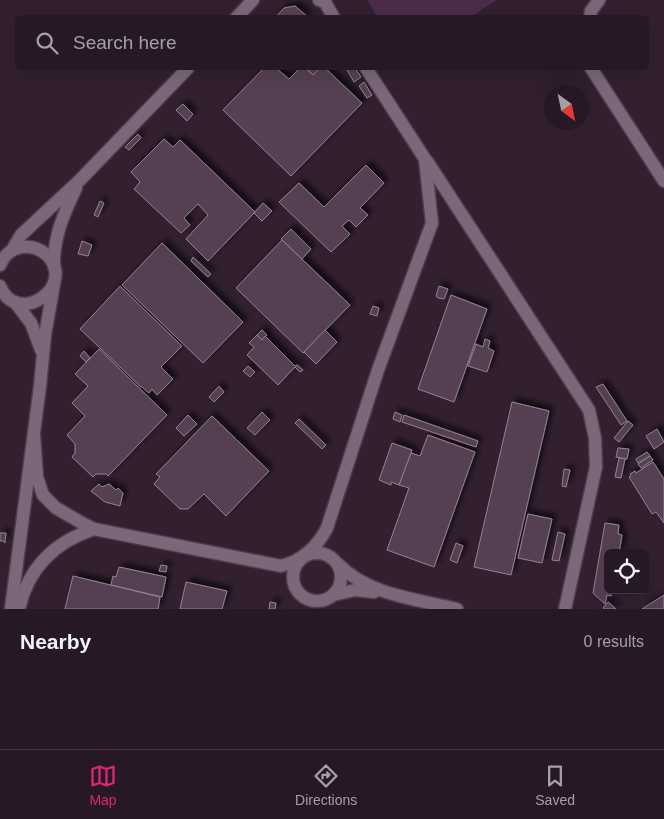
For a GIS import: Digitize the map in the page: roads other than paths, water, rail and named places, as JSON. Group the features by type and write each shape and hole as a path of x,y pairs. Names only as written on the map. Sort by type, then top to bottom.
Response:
{"street":[{"path":"239,15 253,0"},
{"path":"319,0 325,2 332,15"},
{"path":"590,15 599,0"},
{"path":"3,259 21,235 79,181 186,70"},
{"path":"367,70 589,410 595,438 596,467 565,609"},
{"path":"592,70 664,181"},
{"path":"387,592 355,590 327,598 309,600 297,591 293,580 294,568 322,538 327,528 378,370 432,223 425,159"},
{"path":"11,609 34,434 44,335 54,284 54,254 61,221 79,181"},
{"path":"3,259 28,246 36,248 49,258 54,267"},
{"path":"8,299 22,304 33,303 48,294 54,284"},
{"path":"0,286 8,299 31,323 43,355"},
{"path":"34,434 37,477 43,495 56,508 94,529 280,566 292,563 304,556 320,553 332,557 348,575 359,582 387,592 457,609"},
{"path":"19,609 26,588 35,570 43,560 66,541 94,529"},
{"path":"312,609 339,587 341,574 338,564"}]}
